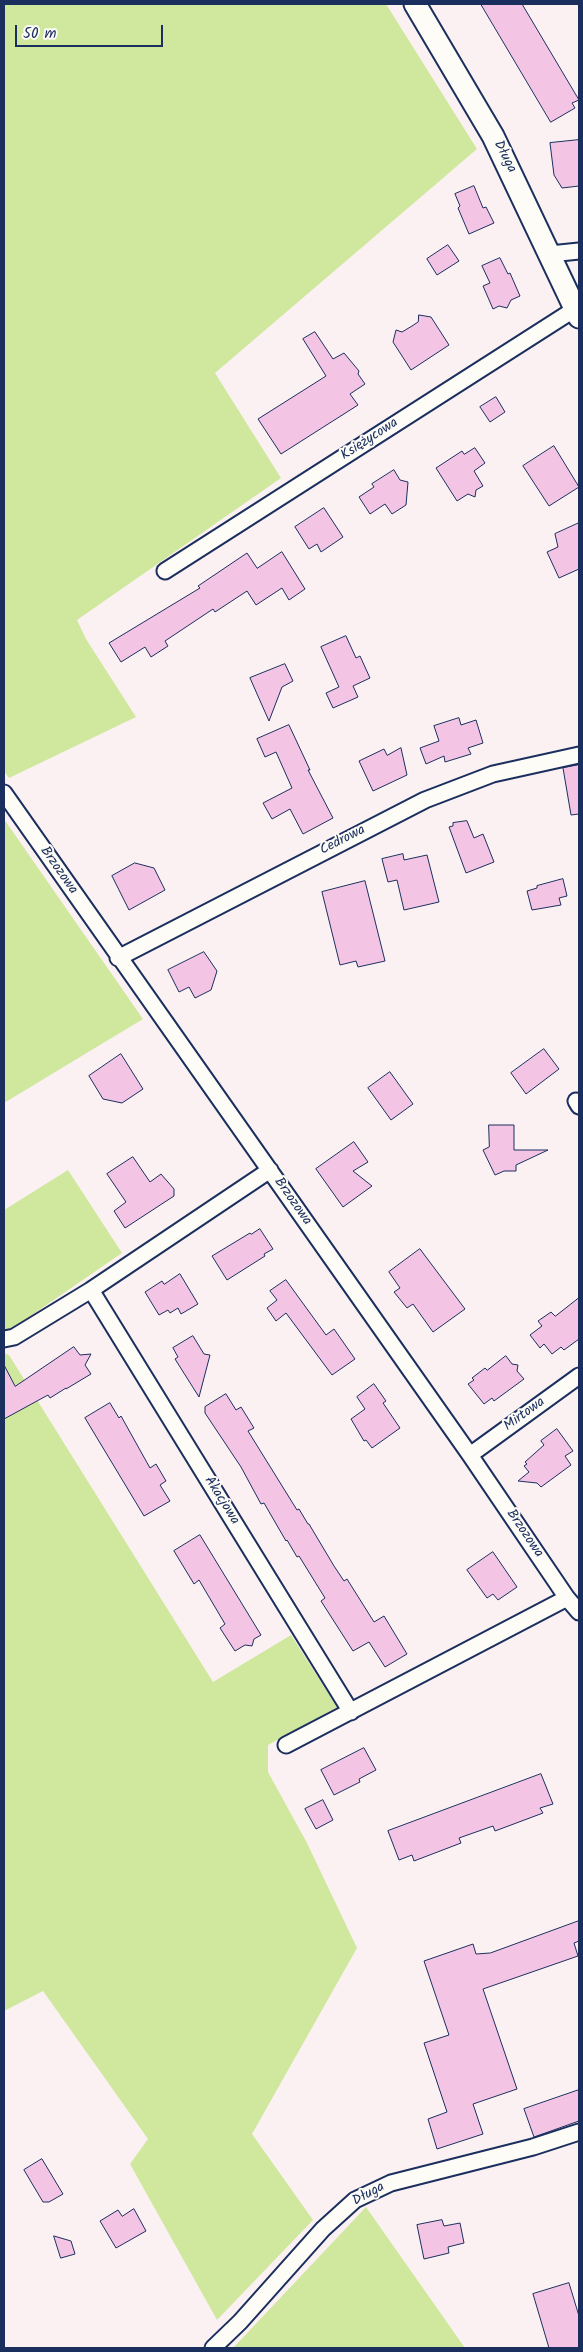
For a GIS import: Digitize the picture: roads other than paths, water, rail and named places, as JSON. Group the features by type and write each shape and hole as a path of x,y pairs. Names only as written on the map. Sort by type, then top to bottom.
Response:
{"street":[{"name":"Długa","path":"415,4 493,136 577,313"},
{"path":"550,254 579,251"},
{"name":"Księżycowa","path":"165,571 577,313"},
{"name":"Cedrowa","path":"118,958 425,800 493,774 579,755"},
{"name":"Brzozowa","path":"4,793 118,958 270,1170 470,1455 567,1598 579,1612"},
{"path":"4,1339 14,1337 91,1290 270,1170"},
{"name":"Akacjowa","path":"91,1290 351,1712"},
{"name":"Mirtowa","path":"470,1455 579,1376"},
{"path":"286,1745 567,1598"},
{"name":"Długa","path":"213,2348 240,2322 323,2229 355,2200 399,2181 533,2147 579,2132"}]}
